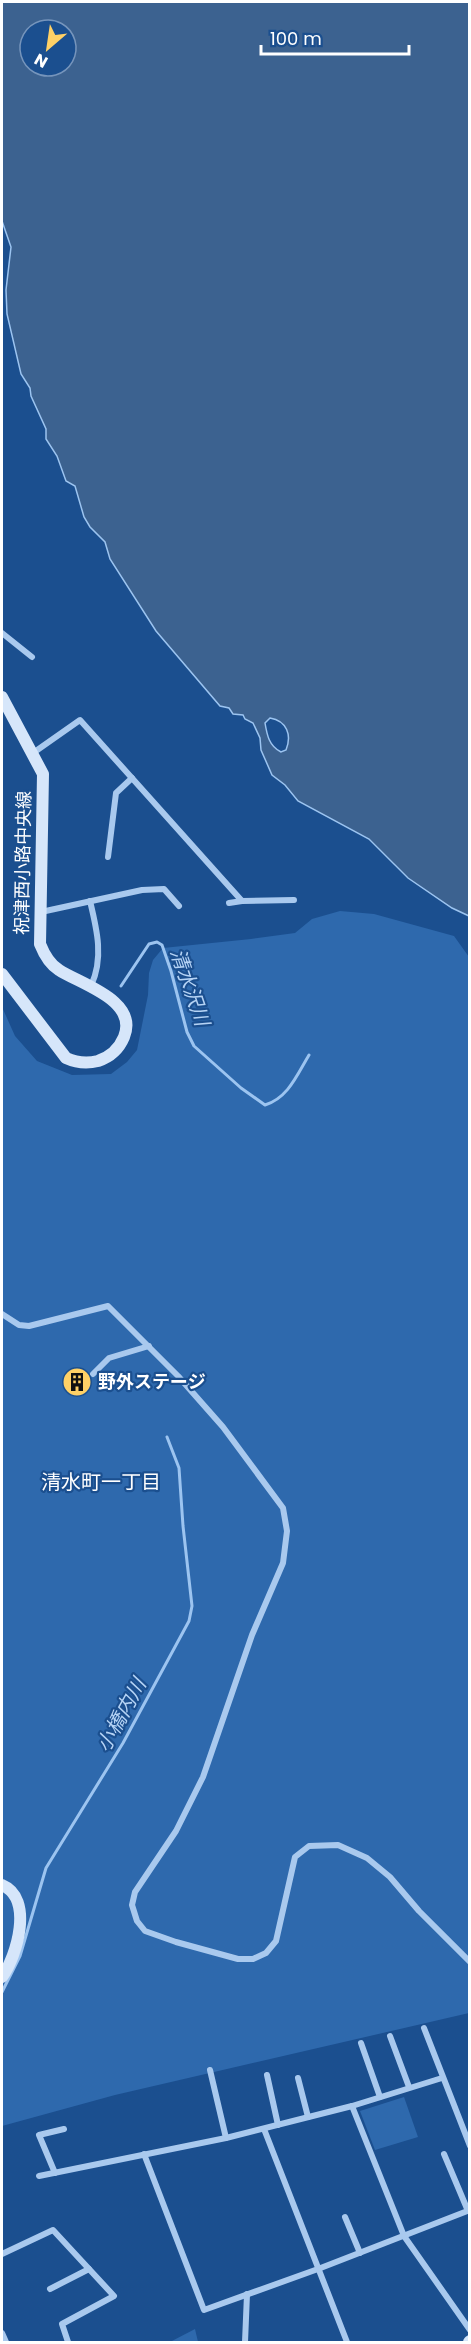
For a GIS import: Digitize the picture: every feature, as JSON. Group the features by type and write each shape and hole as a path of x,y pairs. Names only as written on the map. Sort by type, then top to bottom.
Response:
{"main road":[{"name":"祝津西小路中央線","path":"2,697 43,774 40,944 45,957 57,970 111,998 123,1014 126,1033 116,1051 106,1059 92,1062 77,1063 66,1058 52,1043 2,974"},
{"path":"2,1885 11,1891 19,1905 20,1927 15,1953 2,1977"}],"street":[{"path":"2,633 32,657"},
{"path":"33,753 80,720 242,901"},
{"path":"108,857 116,793 132,778"},
{"path":"41,912 141,890 164,889 179,906"},
{"path":"229,903 294,900"},
{"path":"90,901 99,938 98,971 91,986"},
{"path":"2,1314 19,1325 29,1326 108,1306 149,1346 223,1427 258,1471 283,1508 287,1531 283,1563 252,1635 203,1777 176,1831 135,1892 132,1905 137,1921 145,1931 176,1942 238,1959 253,1959 266,1953 276,1941 294,1857 309,1846 338,1845 367,1858 390,1877 419,1911 470,1962"},
{"path":"93,1374 109,1358 149,1346"},
{"path":"424,2028 470,2146"},
{"path":"390,2036 409,2087"},
{"path":"362,2043 380,2097"},
{"path":"210,2070 226,2138"},
{"path":"267,2075 278,2125"},
{"path":"298,2078 308,2117"},
{"path":"39,2176 226,2138 352,2106 442,2078"},
{"path":"352,2106 404,2236 470,2330"},
{"path":"264,2128 347,2343"},
{"path":"55,2173 39,2135 64,2129"},
{"path":"144,2154 204,2310 469,2211 444,2154"},
{"path":"345,2217 360,2253"},
{"path":"2,2254 53,2230 114,2296 62,2324 68,2343"},
{"path":"50,2289 89,2269"},
{"path":"245,2343 247,2294"},
{"path":"2,2333 6,2343"}],"shaded area":[{"path":"2,2 469,2 469,916 452,908 408,878 369,839 298,801 285,785 272,775 253,723 245,719 243,715 233,714 229,708 220,706 156,631 110,559 105,542 90,527 84,517 75,486 66,481 57,456 46,439 46,429 31,396 30,388 21,374 7,314 6,290 11,247 2,221","holes":["270,718 284,725 288,734 286,750 281,752 269,740 265,723"]},
{"path":"340,911 374,914 454,936 469,957 469,2013 115,2095 2,2126 2,1007 15,1036 37,1061 72,1075 111,1074 127,1062 137,1050 148,995 149,973 153,960 163,948 295,933 312,919"},
{"path":"404,2097 418,2137 375,2150 360,2111"},
{"path":"195,2329 198,2342 170,2342"}],"waterway":[{"name":"清水沢川","path":"121,986 149,944 157,942 162,945 187,1032 194,1046 241,1088 265,1105 273,1102 286,1091 309,1055"},
{"name":"小橋内川","path":"2,1992 20,1956 46,1868 123,1743 189,1621 192,1606 179,1468 167,1437"}],"place":[{"name":"野外ステージ","path":"77,1382"}],"district":[{"name":"清水町一丁目","path":"101,1482"}]}
